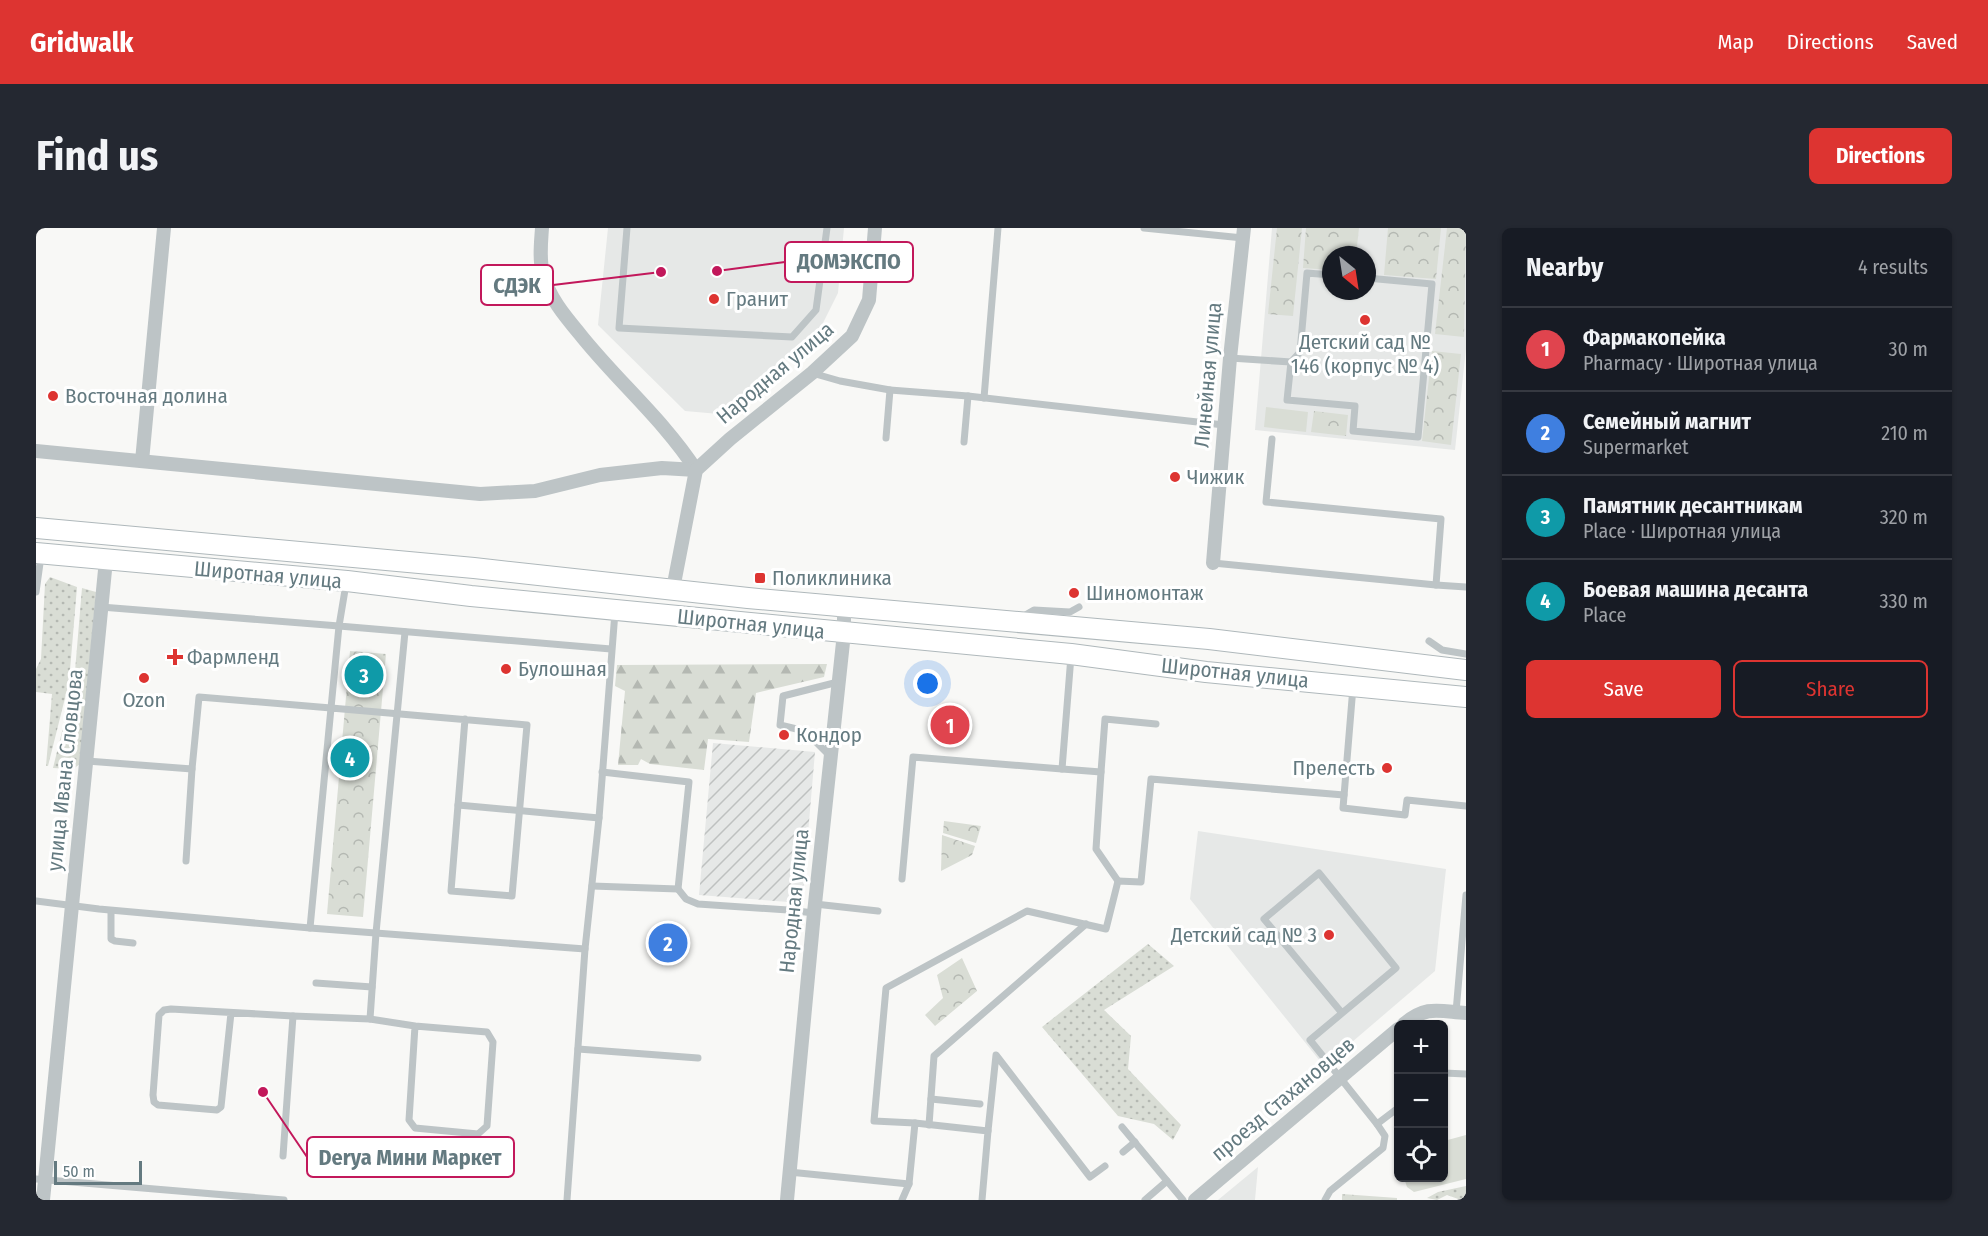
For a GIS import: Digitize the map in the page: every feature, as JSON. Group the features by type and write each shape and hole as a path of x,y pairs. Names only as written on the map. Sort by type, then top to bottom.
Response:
{"main road":[{"name":"Широтная улица","path":"36,528 474,568 844,607 1209,639 1466,670"},
{"name":"Широтная улица","path":"39,553 1071,654 1206,672 1466,697"},
{"path":"471,596 481,594 485,581 481,573 474,568"},
{"path":"517,600 507,596 504,592 505,582 511,575 520,573"},
{"path":"1206,672 1216,669 1223,662 1224,652 1219,643 1209,639"},
{"path":"1265,677 1258,673 1254,665 1255,657 1260,650 1268,646"}],"street":[{"path":"142,461 164,228"},
{"path":"542,228 540,249 542,274 555,303 590,348 679,443 696,470 673,589"},
{"name":"Народная улица","path":"696,470 730,439 812,374 852,336 868,300 875,228"},
{"name":"Линейная улица","path":"1213,563 1230,358 1244,233"},
{"path":"36,451 480,494 535,491 600,475 662,468 696,470"},
{"name":"улица Ивана Словцова","path":"43,1200 40,1179 72,907 106,560"},
{"name":"Народная улица","path":"787,1200 814,909 844,633 844,607"},
{"path":"1409,1020 1417,1013 1434,1010 1461,1013"},
{"name":"проезд Стахановцев","path":"1195,1200 1394,1032"}],"lane":[{"path":"627,228 619,328 792,337 816,310 827,228"},
{"path":"984,398 998,228"},
{"path":"1144,228 1244,233"},
{"path":"1322,274 1306,273 1300,352 1291,362 1287,400 1355,406 1353,431 1418,437 1432,284 1376,280"},
{"path":"1230,358 1291,362"},
{"path":"812,374 890,390 968,396 1224,425"},
{"path":"886,438 890,390"},
{"path":"964,442 968,396"},
{"path":"1272,439 1266,502 1441,519 1436,585"},
{"path":"36,592 39,553"},
{"path":"1213,563 1466,587"},
{"path":"310,928 339,626 347,582"},
{"path":"101,607 611,649"},
{"path":"1012,622 1034,610 1070,612 1079,607"},
{"path":"567,1200 585,949 599,818 615,609"},
{"path":"370,1018 405,632"},
{"path":"1429,640 1442,650 1466,654"},
{"path":"1062,769 1071,654"},
{"path":"830,756 805,730 780,725 783,696 838,682"},
{"path":"1353,685 1343,808 1405,815 1407,800 1466,806"},
{"path":"186,861 199,697 465,719 527,725 512,896 451,891 465,719"},
{"path":"988,1131 874,1121 886,988 1027,911 1106,929 1118,881 1096,849 1105,719 1156,724"},
{"path":"902,879 913,757 1101,772"},
{"path":"87,761 192,769"},
{"path":"602,772 689,782 678,889 686,899 698,904 788,910 878,911"},
{"path":"1118,881 1141,882 1151,779 1344,795"},
{"path":"458,805 599,818"},
{"path":"1325,1200 1329,1191 1383,1148 1385,1136 1310,1040 1396,968 1319,873 1264,919 1342,1013"},
{"path":"592,886 678,889"},
{"path":"1461,1013 1466,895"},
{"path":"36,901 111,911 585,949"},
{"path":"111,911 111,939 134,943"},
{"path":"929,1125 934,1056 1086,924"},
{"path":"316,983 372,987"},
{"path":"231,1013 221,1107 217,1110 158,1105 154,1102 159,1015 164,1010 370,1018 415,1026 487,1032 493,1042 487,1126 478,1134 415,1128 411,1125 409,1120 415,1026"},
{"path":"283,1156 293,1016"},
{"path":"578,1049 698,1058"},
{"path":"982,1200 996,1055 1090,1177 1105,1166"},
{"path":"1448,1073 1466,1074"},
{"path":"931,1099 980,1104"},
{"path":"1377,1124 1394,1111"},
{"path":"902,1200 909,1184 915,1123"},
{"path":"1122,1127 1183,1200"},
{"path":"1123,1152 1135,1142"},
{"path":"789,1172 909,1184"},
{"path":"40,1179 284,1200"},
{"path":"1145,1200 1167,1181"}],"shaded area":[{"path":"608,228 844,228 838,293 820,329 719,414 685,411 598,325"},
{"name":"Детский сад № 146 (корпус № 4)","path":"1272,228 1466,228 1466,349 1455,450 1255,430"},
{"path":"713,743 815,752 802,903 699,895"},
{"name":"Детский сад № 3","path":"1198,831 1446,869 1435,971 1324,1066 1190,899"},
{"path":"1258,1167 1255,1200 1218,1200"}],"green space":[{"path":"1277,228 1302,228 1293,316 1268,314"},
{"path":"1306,228 1359,228 1357,246 1322,246 1322,269 1303,268"},
{"path":"1388,228 1441,228 1436,279 1384,275"},
{"path":"1447,228 1466,228 1464,337 1435,334"},
{"path":"1432,351 1461,354 1451,445 1422,441"},
{"path":"1266,407 1308,412 1306,432 1264,427"},
{"path":"1314,411 1348,415 1346,436 1311,432"},
{"path":"50,577 77,587 69,682 48,766 46,766 52,694 36,692 36,669 41,659 45,584"},
{"path":"82,588 96,592 80,764 73,769 53,768 74,683"},
{"path":"350,651 386,654 363,917 327,914"},
{"path":"827,664 824,677 756,693 749,742 708,739 704,770 650,764 641,759 638,765 618,765 625,691 615,686 617,665"},
{"path":"944,821 981,826 976,843 943,833"},
{"path":"942,835 975,846 972,855 941,871"},
{"path":"1148,944 1174,966 1104,1010 1131,1036 1128,1069 1181,1125 1173,1140 1154,1124 1118,1116 1042,1027"},
{"path":"962,958 977,991 935,1026 925,1015 943,998 937,975"},
{"path":"1466,1135 1466,1179 1414,1192 1407,1187 1405,1182 1448,1182 1448,1140"},
{"path":"1466,1186 1466,1197 1461,1200 1447,1195 1437,1200 1427,1198 1438,1192"},
{"path":"1342,1194 1397,1198 1397,1200 1342,1200"}],"place":[{"name":"ДОМЭКСПО","path":"717,271"},
{"name":"СДЭК","path":"661,272"},
{"name":"Гранит","path":"714,299"},
{"name":"Детский сад № 146 (корпус № 4)","path":"1365,320"},
{"name":"Восточная долина","path":"53,396"},
{"name":"Чижик","path":"1175,477"},
{"name":"Поликлиника","path":"760,578"},
{"name":"Шиномонтаж","path":"1074,593"},
{"name":"Фармленд","path":"175,657"},
{"name":"Булошная","path":"506,669"},
{"name":"Памятник десантникам","path":"364,675"},
{"name":"Ozon","path":"144,678"},
{"name":"Фармакопейка","path":"950,725"},
{"name":"Кондор","path":"784,735"},
{"name":"Боевая машина десанта","path":"350,758"},
{"name":"Прелесть","path":"1387,768"},
{"name":"Детский сад № 3","path":"1329,935"},
{"name":"Семейный магнит","path":"668,943"},
{"name":"Derya Мини Маркет","path":"263,1092"}]}
